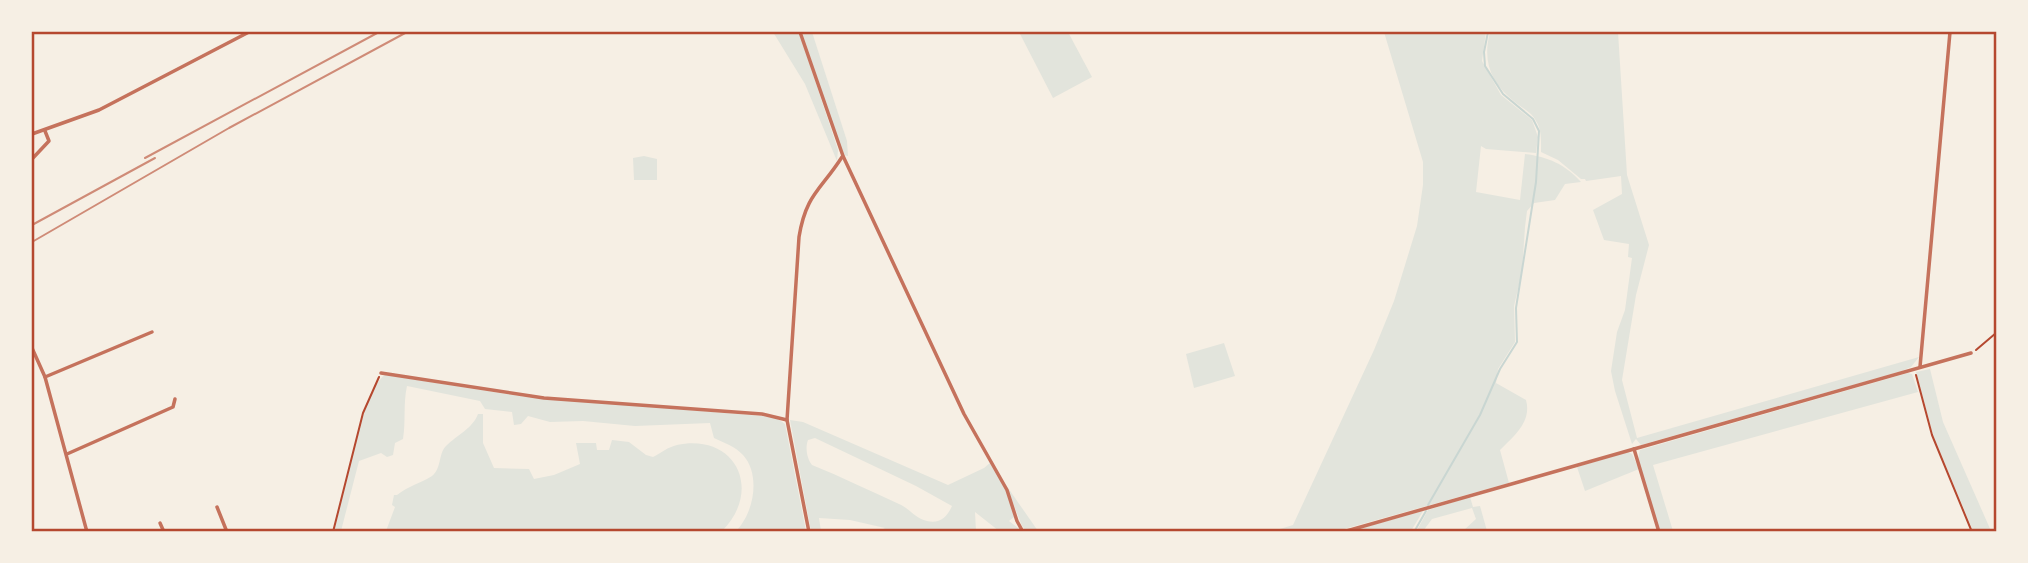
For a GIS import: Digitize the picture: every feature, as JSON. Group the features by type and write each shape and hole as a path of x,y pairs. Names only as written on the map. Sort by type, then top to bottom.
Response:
{"street":[{"path":"32,134 99,110 248,32"},
{"path":"800,32 843,156 960,405 1007,490 1023,531"},
{"path":"1917,369 1950,32"},
{"path":"32,159 49,141 45,131"},
{"path":"809,531 787,420 798,247 803,214 811,198 843,156"},
{"path":"45,377 152,332"},
{"path":"32,348 45,377 87,531"},
{"path":"1343,531 1971,353"},
{"path":"381,373 544,398 762,414 787,420"},
{"path":"67,454 173,407 175,399"},
{"path":"1633,449 1659,531"},
{"path":"217,508 227,531"},
{"path":"160,523 164,531"}],"path":[{"path":"1971,353 1997,333"},
{"path":"1917,369 1920,399 1932,435 1972,531"},
{"path":"333,531 363,413 381,373"}],"shaded area":[{"path":"773,32 799,32 838,150 837,161 805,84"},
{"path":"802,32 812,32 847,141 848,156 843,155"},
{"path":"1019,32 1068,32 1092,77 1053,98"},
{"path":"1384,32 1486,32 1482,61 1501,95 1532,120 1538,137 1536,153 1486,149 1481,146 1476,192 1520,200 1525,154 1556,162 1581,182 1565,184 1555,200 1534,203 1527,211 1522,272 1514,306 1515,342 1498,369 1496,383 1526,400 1524,422 1500,450 1509,483 1337,531 1270,532 1293,525 1374,350 1394,301 1417,226 1423,185 1423,162"},
{"path":"1490,32 1618,32 1627,175 1649,245 1636,295 1622,380 1637,438 1919,357 1911,367 1902,371 1641,445 1636,439 1632,444 1611,371 1617,332 1625,310 1632,258 1628,257 1629,244 1604,240 1593,210 1622,194 1621,176 1586,181 1558,160 1541,152 1540,132 1534,118 1500,88 1491,71 1487,53"},
{"path":"644,156 657,159 657,180 634,180 633,158"},
{"path":"1224,343 1235,376 1194,388 1186,354"},
{"path":"1930,369 1943,422 1991,531 1973,531 1933,435 1916,372"},
{"path":"1912,374 1918,392 1653,465 1673,531 1660,531 1638,459 1640,450"},
{"path":"385,375 526,397 778,419 785,424 806,531 736,531 751,504 752,473 749,463 740,452 714,438 710,423 635,426 583,421 550,422 528,416 521,424 514,425 512,412 485,409 480,401 407,386 403,439 395,443 393,455 387,457 381,453 359,461 341,531 334,532 368,401"},
{"path":"478,414 483,414 483,443 494,468 529,469 534,479 554,475 580,464 576,443 596,443 597,450 609,450 612,440 629,442 653,457 677,445 698,444 715,448 728,456 737,468 741,499 734,515 722,531 386,531 395,507 392,505 394,495 432,476 444,449 469,427"},
{"path":"790,420 803,422 948,485 990,463 1006,490 1014,517 1009,521 1022,531 999,531 975,512 976,531 879,531 885,528 850,520 819,518 821,531 811,531","holes":["815,438 952,506 945,516 932,522 923,520 899,504 812,465 807,453 808,440"]},
{"path":"1628,452 1632,454 1639,469 1585,491 1577,467"},
{"path":"1006,485 1038,531 1026,531 1022,526"},
{"path":"1470,497 1473,507 1480,506 1487,531 1463,531 1476,519 1472,508 1432,519 1423,531 1416,532 1428,510"},
{"path":"1423,511 1411,531 1348,532"}],"waterway":[{"path":"1428,505 1480,415 1500,369 1517,342 1516,308 1536,182 1539,131 1533,119 1503,94 1485,66 1484,52 1488,32"},
{"path":"1414,532 1426,511"}],"railway":[{"path":"145,158 379,32"},
{"path":"32,242 229,128 407,32"},
{"path":"32,225 155,158"}]}
